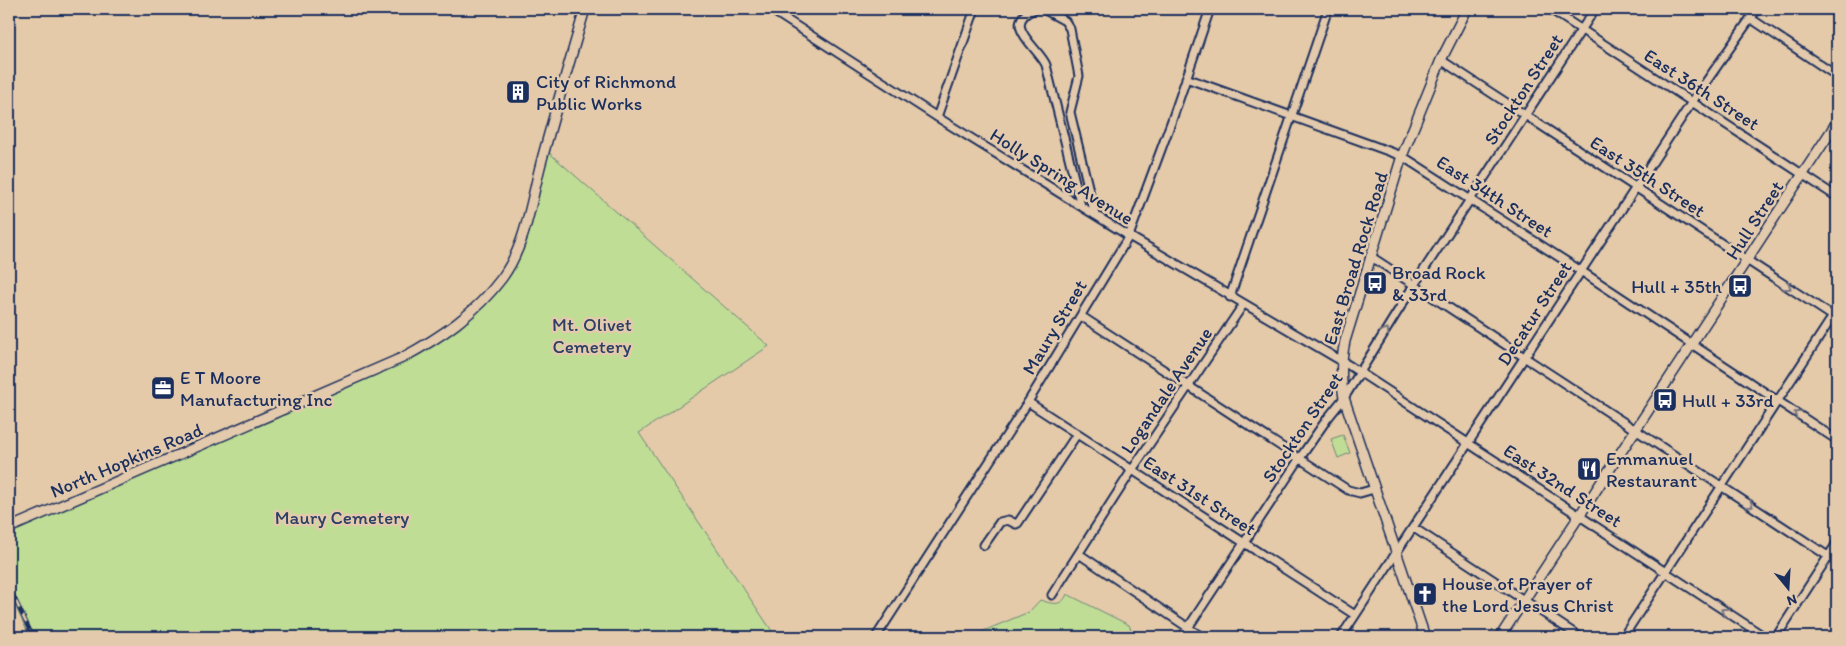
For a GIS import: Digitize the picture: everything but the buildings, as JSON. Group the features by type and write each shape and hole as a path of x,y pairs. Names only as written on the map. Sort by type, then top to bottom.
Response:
{"main road":[{"name":"North Hopkins Road","path":"9,528 402,358 428,344 472,313 503,277 519,244 585,9"},
{"name":"East Broad Rock Road","path":"1425,637 1344,398 1341,380 1342,361 1345,341 1402,156 1441,60 1466,9"},
{"name":"Hull Street","path":"1500,637 1837,122"}],"street":[{"name":"Holly Spring Avenue","path":"770,9 937,117 1128,236 1243,305 1342,361"},
{"path":"937,117 975,9"},
{"path":"1035,9 1022,18 1021,29 1025,38 1042,56 1046,65 1081,206"},
{"path":"1043,9 1065,21 1070,29 1079,76 1070,112 1095,215"},
{"name":"Maury Street","path":"876,637 1028,402 1128,236 1210,9"},
{"path":"1230,297 1328,9"},
{"name":"East 36th Street","path":"1550,9 1837,197"},
{"name":"Stockton Street","path":"1182,637 1300,458 1344,398 1414,285 1595,9"},
{"name":"Decatur Street","path":"1341,637 1692,102 1757,9"},
{"path":"1750,18 1837,76"},
{"name":"East 35th Street","path":"1441,60 1747,260 1836,315"},
{"name":"East 34th Street","path":"1186,78 1402,156 1581,271 1837,440"},
{"path":"1370,256 1837,562"},
{"name":"Logandale Avenue","path":"1052,595 1132,470 1243,305"},
{"path":"1623,637 1836,315"},
{"path":"1081,316 1348,490 1360,493 1374,490"},
{"name":"East 32nd Street","path":"1342,361 1469,442 1765,637"},
{"name":"East 31st Street","path":"1028,402 1355,615"},
{"path":"984,545 1000,522 1008,520 1016,524 1018,523 1077,434"},
{"path":"1414,528 1580,637"},
{"path":"1776,637 1837,542"},
{"path":"1080,554 1202,637"}],"green space":[{"name":"Maury Cemetery","path":"546,150 769,346 639,433 776,637 30,637 9,593 9,530 392,362 454,325 503,274 518,242"},
{"path":"1343,435 1350,453 1338,458 1331,439"},
{"path":"1067,594 1129,625 1134,637 969,637 1029,612 1040,600 1059,603"}],"railway":[{"path":"9,587 33,637"}],"place":[{"name":"City of Richmond Public Works","path":"518,92"},
{"name":"Broad Rock & 33rd","path":"1375,283"},
{"name":"Hull + 35th","path":"1740,286"},
{"name":"E T Moore Manufacturing Inc","path":"163,388"},
{"name":"Hull + 33rd","path":"1665,400"},
{"name":"Emmanuel Restaurant","path":"1589,469"},
{"name":"House of Prayer of the Lord Jesus Christ","path":"1425,594"}],"park label":[{"name":"Mt. Olivet Cemetery","path":"592,335"}]}
